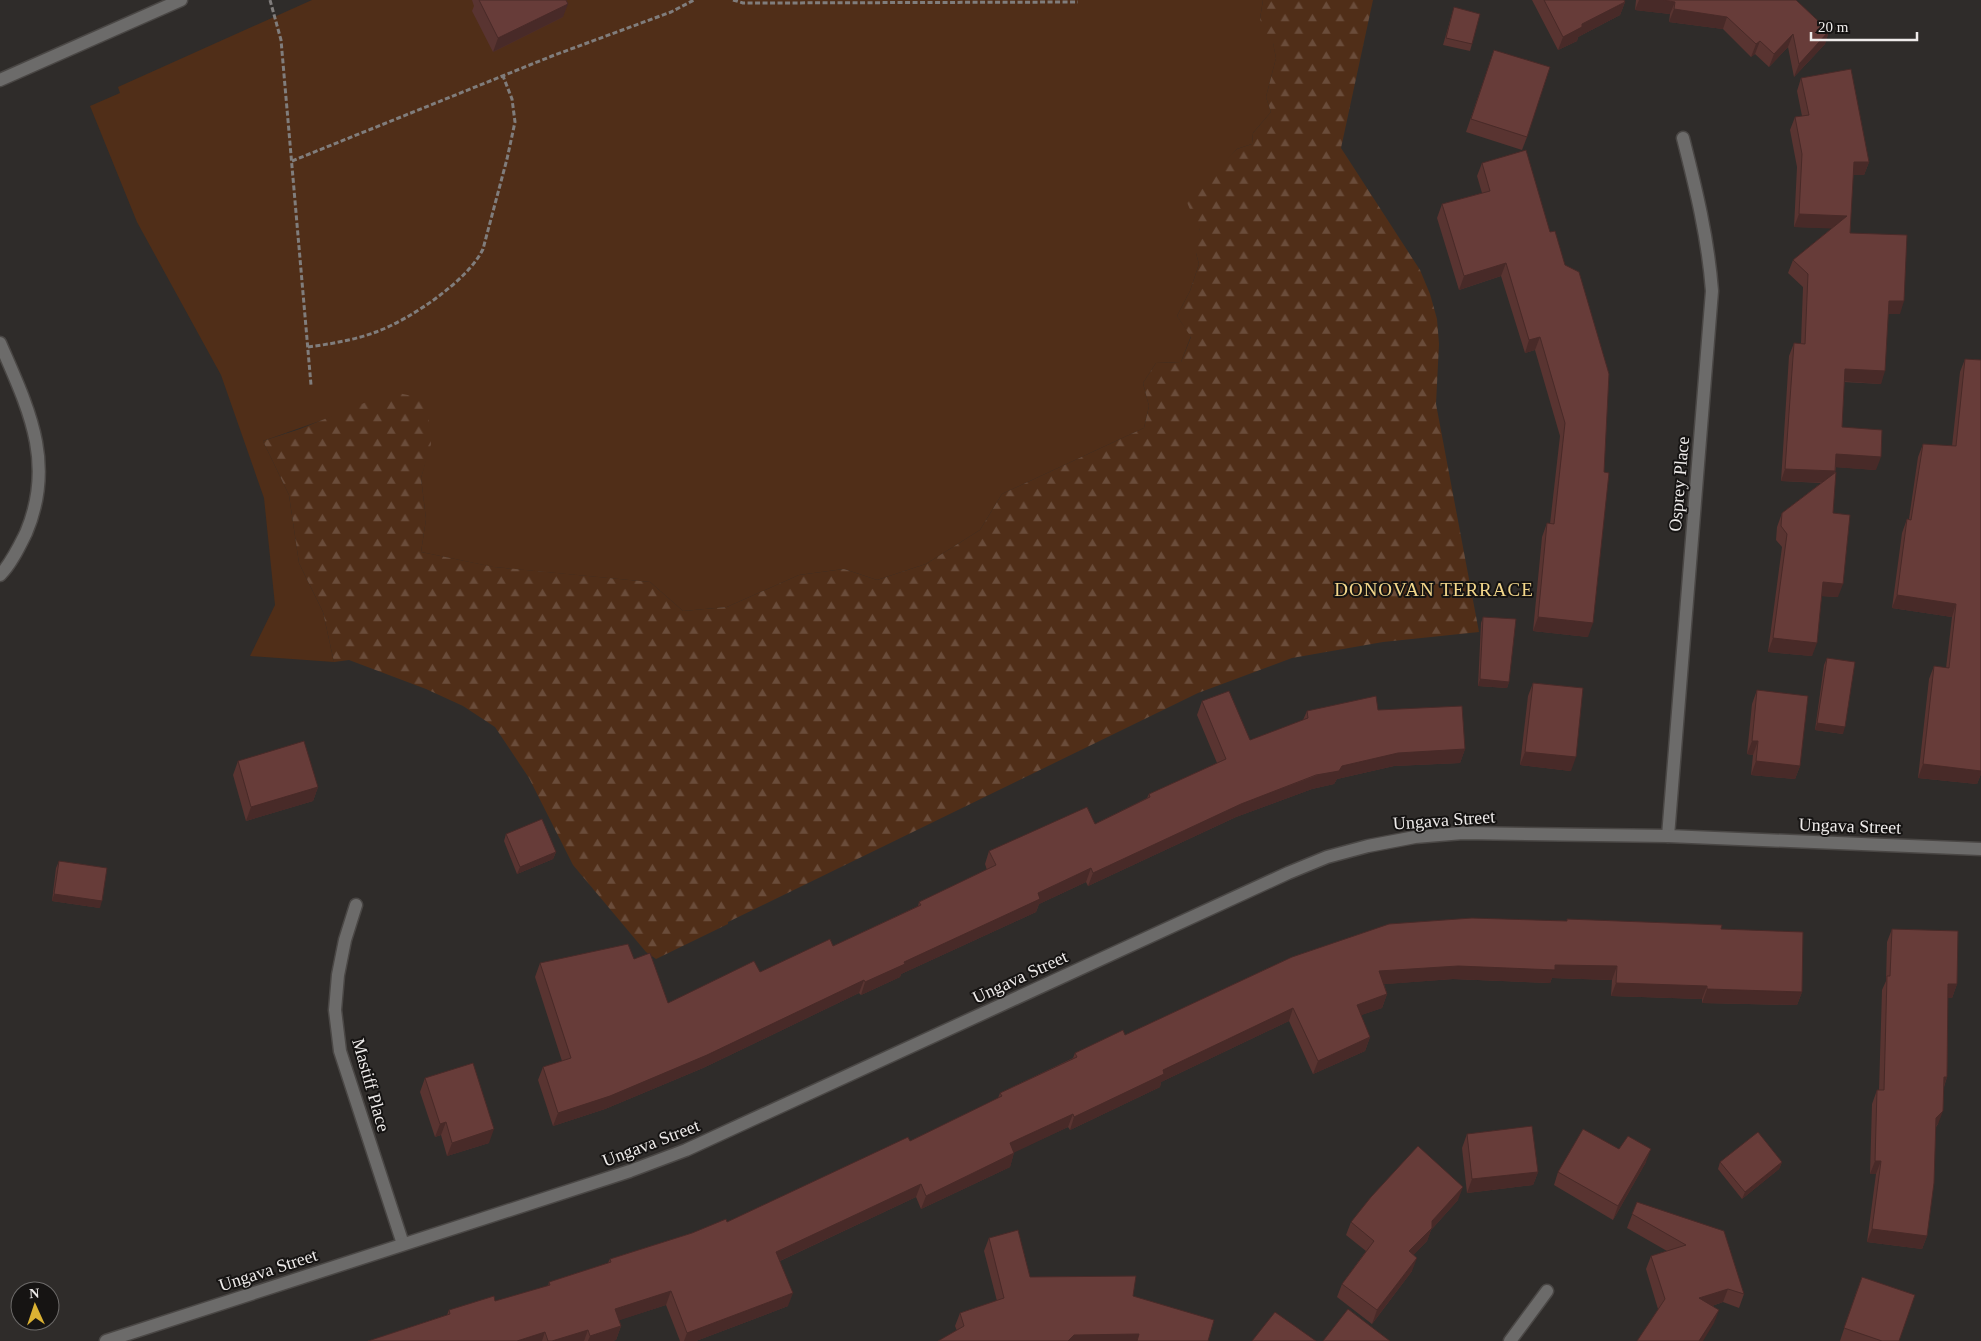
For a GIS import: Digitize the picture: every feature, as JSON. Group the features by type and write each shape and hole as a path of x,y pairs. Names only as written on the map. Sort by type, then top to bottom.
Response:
{"street":[{"path":"0,80 181,0"},
{"name":"Osprey Place","path":"1668,836 1712,291 1709,255 1703,220 1683,138"},
{"path":"0,343 28,408 38,443 40,479 34,514 21,544 0,576"},
{"name":"Ungava Street","path":"106,1341 630,1171 686,1150 1288,873 1327,857 1368,846 1415,837 1463,833 1668,836 1981,849"},
{"name":"Mastiff Place","path":"356,904 345,940 338,975 335,1010 340,1051 403,1244"},
{"path":"1510,1341 1547,1291"}],"path":[{"path":"270,0 281,40 311,385"},
{"path":"292,161 568,50 672,12 694,0"},
{"path":"732,0 743,3 1078,2"},
{"path":"308,347 362,337 391,326 447,290 478,258 483,248 505,168 515,122 512,100 504,76"}],"green space":[{"path":"312,0 1263,0 1260,19 1273,42 1276,58 1266,97 1271,112 1253,133 1252,144 1237,149 1225,162 1199,231 1196,253 1199,264 1190,291 1177,316 1191,336 1181,362 1156,363 1143,383 1149,406 1144,428 1002,494 980,530 926,564 877,580 844,569 799,575 727,607 683,611 650,582 493,567 421,552 426,519 421,478 430,444 334,416 263,441 289,495 299,563 323,612 334,662 250,656 275,605 264,498 221,375 137,222 90,106 120,93 118,87"},
{"path":"1263,0 1373,0 1341,148 1420,270 1430,294 1437,319 1439,344 1436,404 1479,632 1383,642 1292,658 1198,693 656,959 646,952 573,865 529,778 495,727 463,706 426,689 349,660 334,662 323,612 299,563 289,495 263,441 300,429 369,401 398,393 427,399 431,444 421,478 426,519 421,552 494,567 650,582 683,611 727,607 799,575 844,569 877,580 926,564 980,530 1002,494 1144,428 1149,406 1143,383 1156,363 1181,362 1191,337 1177,316 1190,291 1199,264 1196,253 1191,248 1191,236 1199,231 1201,223 1195,221 1186,200 1237,149 1252,144 1253,133 1271,112 1266,97 1276,58 1273,43 1267,40 1260,19"}],"building":[{"path":"479,0 566,0 568,4 498,38"},
{"path":"1544,0 1624,0 1625,2 1582,24 1582,27 1563,37"},
{"path":"1663,0 1796,0 1829,31 1799,64 1793,34 1774,54 1760,41 1756,44 1727,17 1674,9 1675,2"},
{"path":"1454,7 1480,14 1472,44 1446,38"},
{"path":"1494,50 1550,67 1527,137 1471,119"},
{"path":"1851,69 1869,162 1854,162 1850,233 1907,235 1904,301 1889,301 1885,371 1845,369 1842,427 1882,430 1881,457 1836,454 1835,471 1785,469 1794,343 1805,344 1808,274 1793,260 1847,216 1799,214 1802,154 1795,117 1809,115 1801,78"},
{"path":"1526,150 1550,232 1555,231 1565,265 1579,272 1609,374 1604,472 1609,473 1593,623 1538,617 1547,523 1554,524 1565,423 1540,337 1529,340 1506,263 1464,276 1442,204 1490,191 1482,163"},
{"path":"1965,359 1981,360 1981,771 1923,764 1934,666 1949,668 1956,604 1897,595 1907,519 1911,520 1923,444 1956,446"},
{"path":"1836,472 1833,513 1850,515 1843,584 1823,582 1817,643 1773,638 1787,534 1781,526 1782,513"},
{"path":"1483,617 1516,619 1509,682 1480,679"},
{"path":"1827,658 1855,662 1845,727 1817,723"},
{"path":"1533,683 1583,688 1576,757 1525,752"},
{"path":"1757,690 1808,696 1800,766 1756,761 1758,741 1752,741"},
{"path":"1229,691 1250,740 1308,718 1307,711 1376,696 1378,710 1462,706 1465,749 1398,753 1342,766 1339,771 1316,775 1241,804 1093,873 1091,868 1038,893 1040,899 904,962 905,964 865,982 864,980 707,1055 610,1096 558,1113 543,1067 571,1058 540,963 628,944 634,959 650,953 668,1003 754,961 760,972 830,939 833,946 921,905 919,902 996,865 989,851 1087,807 1095,824 1150,797 1149,794 1226,759 1202,701"},
{"path":"304,741 318,787 251,807 238,761"},
{"path":"542,819 556,852 520,867 506,834"},
{"path":"59,861 107,868 102,901 54,894"},
{"path":"1472,918 1567,921 1567,919 1722,925 1721,929 1803,932 1802,992 1707,989 1707,986 1616,983 1617,966 1555,965 1555,970 1458,966 1379,971 1387,994 1357,1005 1370,1037 1318,1061 1293,1008 1163,1070 1164,1074 1074,1117 1073,1114 1010,1143 1014,1153 926,1196 921,1184 776,1252 793,1293 687,1333 671,1291 615,1309 621,1326 590,1336 588,1330 552,1341 548,1341 545,1332 517,1341 368,1341 450,1314 449,1310 494,1296 495,1301 550,1285 549,1282 611,1262 610,1259 692,1233 726,1219 727,1222 908,1137 910,1141 1002,1096 1000,1093 1077,1057 1075,1053 1123,1030 1125,1035 1292,957 1389,924"},
{"path":"1892,929 1958,931 1957,984 1948,984 1947,1077 1944,1077 1943,1111 1936,1118 1934,1183 1927,1236 1872,1229 1881,1161 1875,1161 1877,1090 1884,1090 1887,976 1890,976"},
{"path":"473,1063 494,1129 452,1143 446,1122 440,1124 425,1078"},
{"path":"1532,1126 1538,1172 1472,1179 1467,1134"},
{"path":"1583,1129 1619,1149 1628,1136 1651,1149 1618,1206 1558,1172"},
{"path":"1758,1132 1782,1162 1745,1192 1720,1162"},
{"path":"1418,1146 1463,1187 1432,1221 1432,1228 1409,1251 1417,1258 1377,1310 1342,1284 1374,1241 1351,1222 1371,1197"},
{"path":"1637,1202 1724,1231 1744,1294 1728,1289 1699,1298 1719,1310 1699,1341 1637,1341 1665,1299 1651,1256 1686,1245 1632,1214"},
{"path":"1018,1230 1030,1277 1136,1276 1133,1296 1214,1320 1208,1341 1137,1341 1139,1334 1074,1335 1068,1341 938,1341 964,1326 960,1313 1004,1298 989,1238"},
{"path":"1862,1277 1915,1295 1899,1341 1882,1341 1844,1328"},
{"path":"1348,1309 1390,1341 1323,1341"},
{"path":"1275,1312 1316,1341 1252,1341"}],"district":[{"name":"DONOVAN TERRACE","path":"1434,589"}]}
